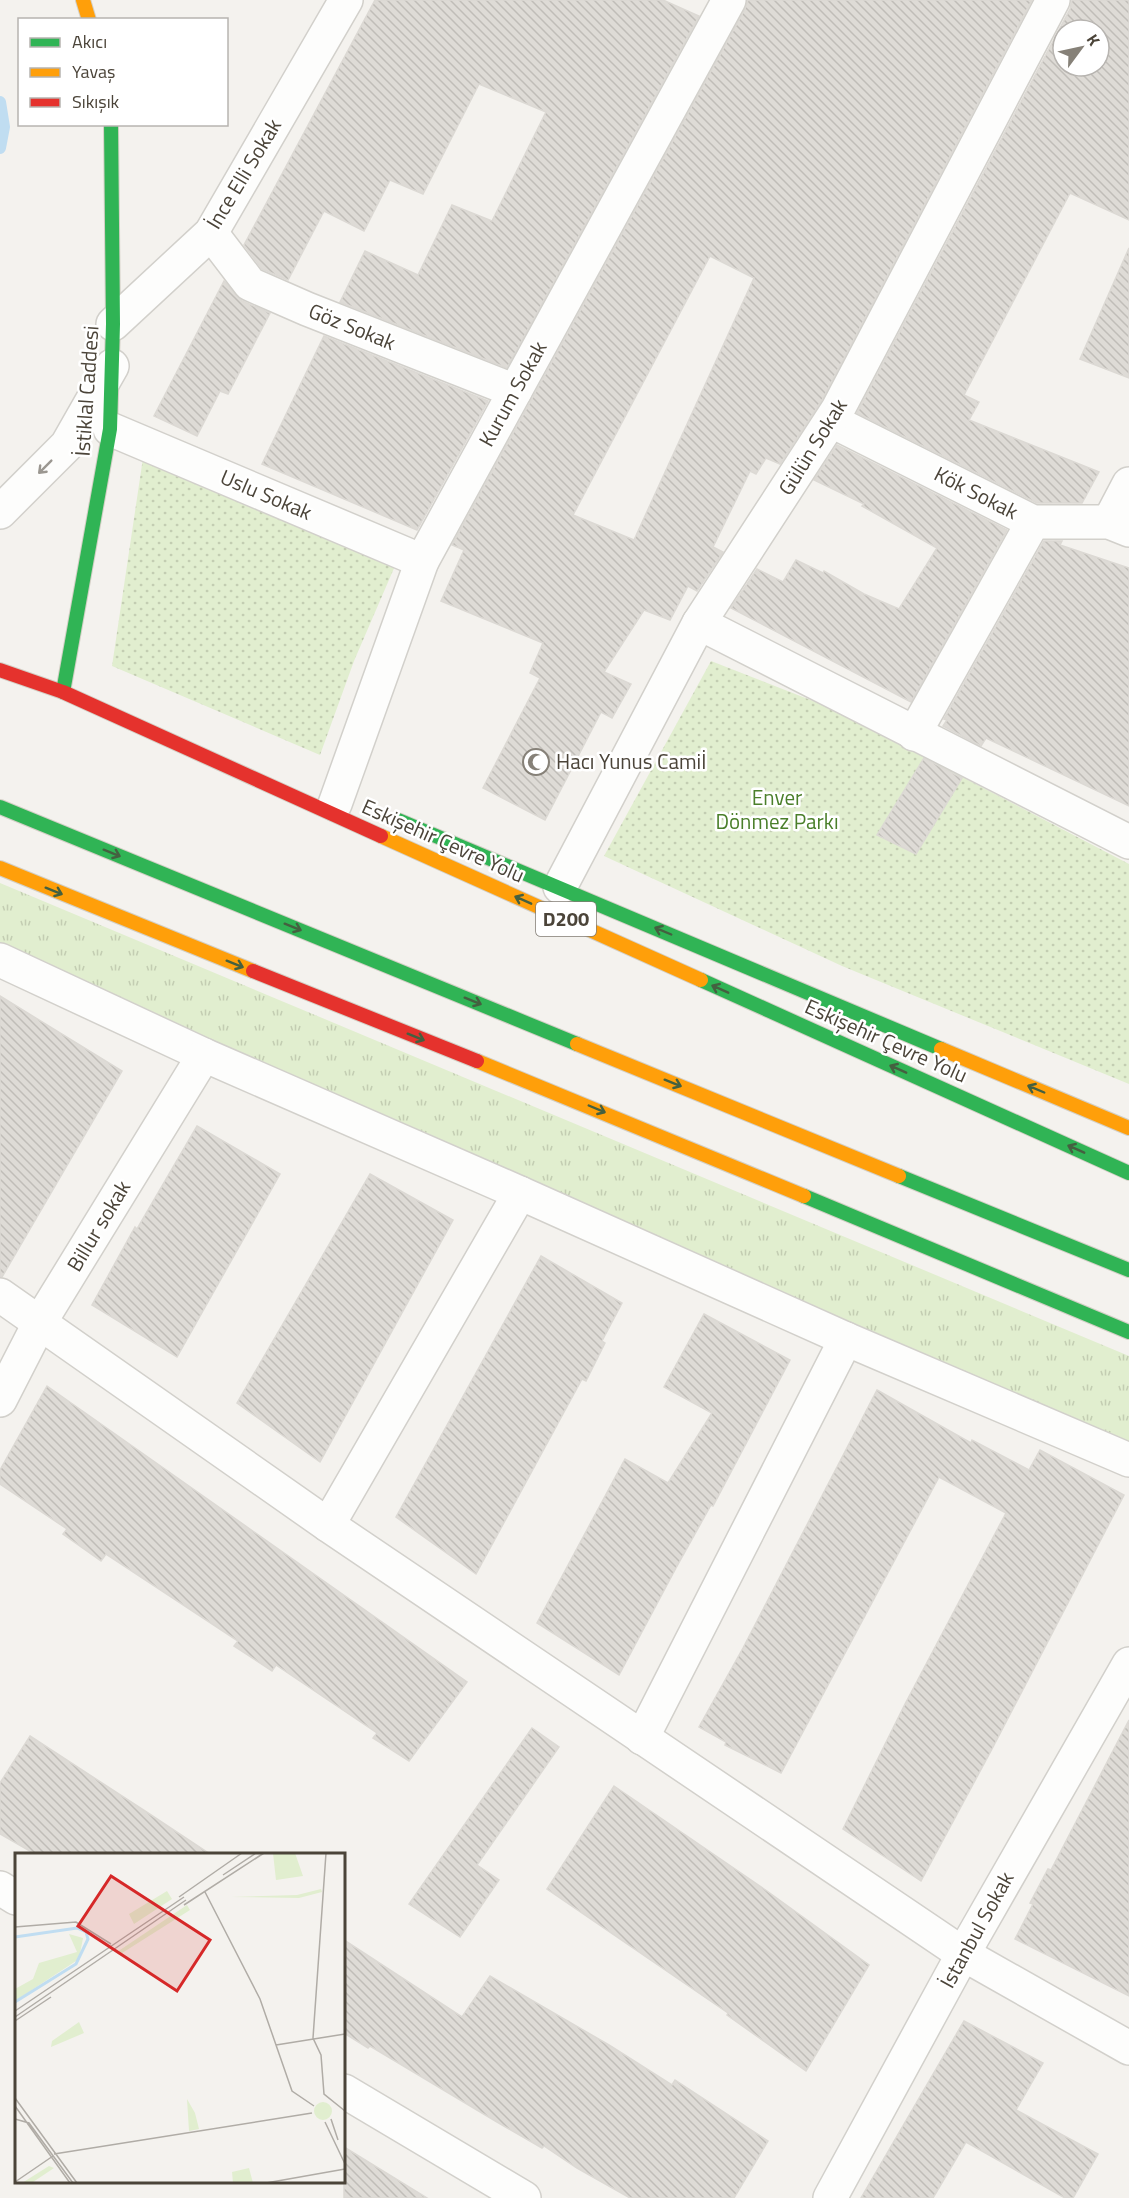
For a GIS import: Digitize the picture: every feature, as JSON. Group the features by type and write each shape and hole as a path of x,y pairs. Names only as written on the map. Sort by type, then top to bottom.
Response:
{"main road":[{"path":"83,0 88,18"},
{"name":"İstiklal Caddesi","path":"63,692 110,429 113,324 111,126"},
{"name":"Eskişehir Çevre Yolu","path":"0,670 63,692 1129,1173"},
{"path":"63,692 340,805"},
{"path":"0,807 1129,1270"},
{"path":"389,816 1129,1128"},
{"path":"0,868 586,1105 1129,1332"}],"street":[{"name":"İnce Elli Sokak","path":"113,324 212,233 346,0"},
{"name":"Kurum Sokak","path":"340,805 422,561 729,0"},
{"name":"Gülün Sokak","path":"560,887 699,623 832,421 1053,0"},
{"name":"Göz Sokak","path":"212,233 250,284 514,391"},
{"path":"0,512 67,445 112,366"},
{"name":"Kök Sokak","path":"832,421 1034,522 1119,526"},
{"name":"Uslu Sokak","path":"110,429 422,561"},
{"path":"1119,526 1129,484"},
{"path":"914,734 1034,522"},
{"path":"699,623 1129,842"},
{"path":"0,960 204,1055 1129,1460"},
{"name":"Billur sokak","path":"0,1400 40,1322 204,1055"},
{"path":"328,1525 520,1193"},
{"path":"0,1295 328,1525 963,1954 1129,2048"},
{"path":"642,1738 846,1338"},
{"name":"İstanbul Sokak","path":"830,2198 963,1954 1129,1664"},
{"path":"0,1888 15,1897"},
{"path":"345,2092 524,2198"}],"green space":[{"path":"143,458 401,552 354,661 320,755 112,666"},
{"name":"Enver Dönmez Parkı","path":"711,661 826,706 1129,864 1129,1084 842,966 604,856"},
{"path":"0,883 1129,1356 1129,1458 0,953"}],"building":[{"path":"375,0 663,0 699,16 507,368 340,302 365,251 418,275 452,205 492,221 546,112 479,84 423,194 390,180 364,231 324,211 288,280 262,269 244,245"},
{"path":"748,0 1032,0 822,400 780,464 766,458 756,474 750,471 713,547 723,552 697,591 688,586 670,620 644,610 604,672 631,684 612,718 601,712 545,820 483,788 540,678 530,673 543,643 441,601 464,550 452,545","holes":["710,256 754,278 634,540 573,515"]},
{"path":"1072,0 1129,0 1129,220 1070,193 964,395 979,402 969,420 1099,472 1082,503 1037,503 857,413 1051,45 1051,78 1111,78 1111,18 1065,18"},
{"path":"1129,248 1129,378 1080,359"},
{"path":"224,281 242,301 270,313 228,394 220,391 197,436 154,416"},
{"path":"324,336 488,401 417,530 262,464"},
{"path":"837,445 1007,530 911,702 731,608 757,569 783,582 796,560 823,573 824,571 864,594 899,609 937,548 862,506 864,504 814,480"},
{"path":"1044,541 1062,541 1060,545 1129,568 1129,806 986,738 981,746 943,726 947,720 944,719"},
{"path":"924,758 962,778 916,854 877,835"},
{"path":"0,996 122,1071 2,1277 0,1277"},
{"path":"197,1126 280,1174 177,1357 92,1305 135,1227 137,1229"},
{"path":"370,1174 453,1220 320,1462 237,1403"},
{"path":"541,1256 622,1303 602,1341 605,1343 586,1381 582,1379 476,1574 396,1517"},
{"path":"704,1314 790,1360 713,1506 711,1505 619,1675 537,1623 625,1459 668,1483 712,1413 664,1387"},
{"path":"47,1386 467,1682 409,1761 373,1738 377,1733 276,1665 272,1671 234,1646 238,1641 106,1554 101,1561 63,1534 67,1529 0,1484 0,1470"},
{"path":"877,1390 971,1443 972,1440 1029,1470 1040,1450 1124,1495 921,1881 843,1829 905,1704 1006,1513 939,1477 781,1773 725,1745 726,1742 699,1727 743,1648"},
{"path":"1129,1720 1129,1996 1015,1939 1033,1904 1030,1903 1048,1869 1051,1870"},
{"path":"532,1728 559,1747 477,1865 499,1880 460,1937 409,1904"},
{"path":"30,1736 208,1853 33,1853 0,1834 0,1783"},
{"path":"614,1786 767,1891 869,1965 806,2071 727,2015 728,2013 547,1889"},
{"path":"345,1941 462,2017 490,1976 609,2045 672,2085 675,2080 768,2141 734,2198 630,2198 370,2046 368,2048 345,2034"},
{"path":"964,2021 1043,2063 1016,2110 1098,2154 1073,2198 1065,2198 966,2142 933,2198 861,2198"},
{"path":"345,2148 427,2198 344,2198"}],"waterway":[{"path":"0,102 4,127 0,148"}],"traffic: fast":[{"path":"63,692 110,429 113,324 111,126"},
{"path":"0,807 577,1044"},
{"path":"398,820 941,1049"},
{"path":"701,980 1129,1173"},
{"path":"899,1176 1129,1270"},
{"path":"804,1196 1129,1332"}],"traffic: slow":[{"path":"83,0 88,18"},
{"path":"381,836 701,980"},
{"path":"0,868 253,971"},
{"path":"577,1044 899,1176"},
{"path":"941,1049 1129,1128"},
{"path":"477,1061 804,1196"}],"traffic: jam":[{"path":"0,670 63,692 381,836"},
{"path":"253,971 477,1061"}],"place":[{"name":"Hacı Yunus Camiİ","path":"536,762"}]}
